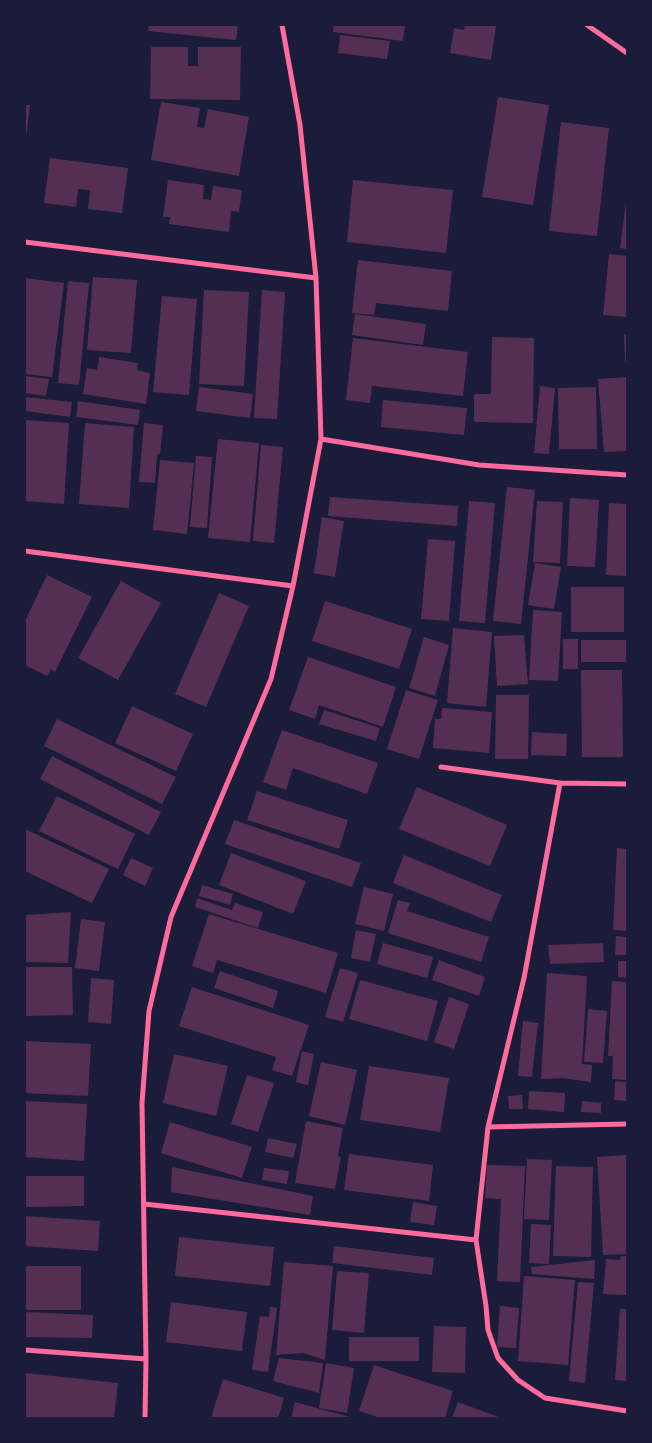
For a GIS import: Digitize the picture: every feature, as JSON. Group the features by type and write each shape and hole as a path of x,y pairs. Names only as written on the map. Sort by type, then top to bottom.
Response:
{"street":[{"path":"145,1418 146,1359 142,1103 149,1011 171,917 271,679 293,586 321,439 316,278 300,124 282,25"},
{"path":"587,25 627,53"},
{"path":"25,242 316,278"},
{"path":"321,439 479,465 627,475"},
{"path":"25,551 293,586"},
{"path":"440,768 560,783 627,784"},
{"path":"560,783 524,978 488,1127 476,1240 488,1330 498,1358 518,1380 545,1398 627,1411"},
{"path":"488,1127 627,1124"},
{"path":"144,1204 476,1240"},
{"path":"25,1350 146,1359"}],"building":[{"path":"149,25 238,25 236,40 148,31"},
{"path":"334,25 405,25 403,41 333,32"},
{"path":"465,25 496,25 491,60 450,53 454,28 464,30"},
{"path":"340,35 390,41 387,59 338,53"},
{"path":"151,47 188,47 188,66 198,66 198,47 241,47 240,100 150,99"},
{"path":"498,97 549,105 533,205 482,197"},
{"path":"161,102 200,108 197,127 204,128 208,109 249,117 239,176 151,160"},
{"path":"25,105 30,105 26,137 25,137"},
{"path":"561,122 609,128 597,236 549,231"},
{"path":"50,158 128,168 122,213 88,209 90,190 78,189 76,207 44,203"},
{"path":"168,180 204,185 203,199 211,200 213,186 242,190 239,212 231,211 229,232 169,224 170,217 163,217"},
{"path":"353,180 453,190 446,253 347,242"},
{"path":"627,202 627,249 620,248"},
{"path":"609,254 627,256 627,317 603,315"},
{"path":"358,260 452,271 448,311 376,303 374,315 352,313"},
{"path":"93,277 137,280 131,353 87,350"},
{"path":"25,278 64,283 52,377 25,374"},
{"path":"68,281 89,283 79,385 58,383"},
{"path":"204,290 249,292 244,386 199,384"},
{"path":"262,290 285,292 277,419 254,418"},
{"path":"162,296 197,299 189,395 153,392"},
{"path":"355,314 426,324 423,345 352,335"},
{"path":"624,334 627,334 627,361 625,361"},
{"path":"492,337 534,338 533,423 474,422 474,394 491,394"},
{"path":"353,338 468,352 463,396 372,386 370,403 346,400"},
{"path":"99,357 138,363 137,370 150,373 146,404 83,394 87,368 97,370"},
{"path":"25,376 49,379 46,396 25,393"},
{"path":"627,377 627,451 604,452 598,379"},
{"path":"540,386 555,388 549,454 534,453"},
{"path":"199,387 253,394 250,418 196,411"},
{"path":"596,387 597,449 559,449 558,388"},
{"path":"25,397 72,402 70,417 25,411"},
{"path":"383,400 467,408 464,435 381,427"},
{"path":"78,401 140,410 138,425 76,417"},
{"path":"25,420 69,423 64,504 25,501"},
{"path":"85,423 134,427 129,508 79,504"},
{"path":"144,423 163,425 160,454 157,454 155,483 139,482"},
{"path":"218,439 259,443 250,542 208,538"},
{"path":"261,445 283,447 274,543 253,541"},
{"path":"196,456 212,457 207,528 190,527"},
{"path":"160,460 194,463 187,534 153,530"},
{"path":"507,487 535,490 521,624 493,621"},
{"path":"330,497 458,506 457,526 328,516"},
{"path":"570,498 599,500 595,567 567,566"},
{"path":"469,501 495,503 485,623 459,621"},
{"path":"537,501 563,502 560,563 533,562"},
{"path":"609,503 627,504 627,576 606,575"},
{"path":"322,517 344,521 335,577 314,573"},
{"path":"428,539 455,541 449,621 421,619"},
{"path":"535,563 561,567 554,609 528,605"},
{"path":"47,575 92,597 55,672 51,669 47,676 25,665 25,621"},
{"path":"121,581 161,603 118,680 78,658"},
{"path":"571,587 624,587 624,632 571,632"},
{"path":"219,593 249,606 206,707 175,694"},
{"path":"325,601 412,629 399,669 312,641"},
{"path":"533,610 562,612 558,681 529,680"},
{"path":"453,628 492,632 486,707 447,703"},
{"path":"524,635 528,684 497,686 494,636"},
{"path":"424,637 449,645 435,696 409,688"},
{"path":"563,639 578,639 578,669 563,669"},
{"path":"581,640 627,640 627,662 581,662"},
{"path":"308,657 396,687 383,727 319,705 315,719 289,710"},
{"path":"581,670 622,670 623,757 582,757"},
{"path":"406,690 438,700 419,759 387,749"},
{"path":"496,695 529,695 528,759 495,759"},
{"path":"132,706 193,734 176,771 115,743"},
{"path":"442,708 492,712 489,753 433,748 435,719 441,719"},
{"path":"324,710 380,728 376,741 319,724"},
{"path":"57,719 176,777 162,804 44,746"},
{"path":"282,730 378,763 367,794 293,768 286,790 263,782"},
{"path":"532,732 567,734 566,756 531,755"},
{"path":"52,756 161,812 149,835 40,779"},
{"path":"417,787 507,825 490,866 399,829"},
{"path":"257,791 348,820 339,849 247,820"},
{"path":"57,796 135,834 118,869 39,831"},
{"path":"234,820 361,863 352,887 225,844"},
{"path":"25,829 109,869 92,903 25,871"},
{"path":"617,848 627,849 627,931 613,930"},
{"path":"231,853 306,881 293,914 219,885"},
{"path":"404,855 502,895 491,922 393,883"},
{"path":"131,858 153,868 145,886 123,875"},
{"path":"202,885 233,894 230,905 199,896"},
{"path":"364,887 393,894 384,931 355,924"},
{"path":"197,898 232,910 235,903 263,912 258,928 195,907"},
{"path":"398,900 410,903 407,911 489,937 481,962 388,933"},
{"path":"71,912 68,963 25,962 25,915"},
{"path":"209,914 338,953 326,993 217,960 213,973 192,966"},
{"path":"81,919 105,922 99,971 75,968"},
{"path":"356,930 376,934 370,962 351,958"},
{"path":"616,936 627,937 627,955 615,955"},
{"path":"383,943 433,957 427,978 377,964"},
{"path":"603,943 604,962 550,964 548,945"},
{"path":"439,960 485,977 479,996 432,980"},
{"path":"618,961 627,961 627,978 618,977"},
{"path":"25,967 72,967 73,1015 25,1016"},
{"path":"340,968 358,973 343,1022 325,1017"},
{"path":"220,971 278,991 273,1008 214,988"},
{"path":"547,973 587,976 582,1064 592,1065 591,1082 562,1078 541,1079"},
{"path":"91,978 114,980 111,1024 88,1022"},
{"path":"360,980 438,1001 427,1041 349,1019"},
{"path":"612,981 627,982 627,1080 612,1079 613,1056 608,1056"},
{"path":"192,987 309,1025 292,1076 272,1070 276,1057 179,1026"},
{"path":"449,997 469,1004 454,1049 434,1042"},
{"path":"588,1009 607,1011 603,1063 584,1062"},
{"path":"523,1021 538,1023 532,1077 518,1076"},
{"path":"25,1041 91,1044 88,1096 25,1093"},
{"path":"302,1051 314,1054 308,1085 296,1082"},
{"path":"174,1054 228,1066 216,1116 163,1103"},
{"path":"321,1062 357,1070 345,1125 309,1116"},
{"path":"369,1066 449,1078 440,1132 360,1120"},
{"path":"247,1075 274,1083 258,1132 231,1124"},
{"path":"615,1081 627,1082 627,1101 614,1100"},
{"path":"529,1091 565,1093 564,1112 528,1109"},
{"path":"522,1095 523,1109 509,1109 508,1096"},
{"path":"25,1101 87,1104 84,1161 25,1157"},
{"path":"582,1101 601,1103 601,1113 581,1112"},
{"path":"306,1121 343,1128 338,1156 341,1157 335,1189 295,1183"},
{"path":"170,1122 252,1147 242,1178 161,1153"},
{"path":"268,1138 297,1144 293,1158 265,1152"},
{"path":"349,1154 433,1165 429,1201 344,1190"},
{"path":"627,1155 627,1254 603,1255 597,1157"},
{"path":"527,1159 552,1160 549,1220 524,1219"},
{"path":"487,1165 525,1166 520,1282 497,1281 501,1199 485,1198"},
{"path":"556,1166 593,1167 591,1257 553,1256"},
{"path":"172,1167 313,1196 310,1215 171,1192"},
{"path":"264,1168 289,1171 287,1184 262,1180"},
{"path":"25,1176 84,1176 84,1206 25,1207"},
{"path":"413,1202 437,1206 434,1225 410,1222"},
{"path":"25,1216 100,1221 98,1251 25,1246"},
{"path":"531,1224 551,1225 549,1264 529,1263"},
{"path":"179,1237 274,1247 270,1286 175,1276"},
{"path":"334,1246 434,1258 432,1275 332,1263"},
{"path":"621,1256 627,1256 627,1295 603,1294 606,1259 620,1260"},
{"path":"595,1260 594,1279 532,1274 531,1267"},
{"path":"284,1262 333,1266 325,1360 303,1353 276,1355"},
{"path":"25,1266 81,1266 81,1310 25,1310"},
{"path":"337,1271 369,1273 364,1333 332,1330"},
{"path":"524,1276 575,1280 568,1365 518,1361"},
{"path":"578,1282 594,1283 585,1383 569,1381"},
{"path":"171,1302 247,1312 242,1351 166,1342"},
{"path":"500,1306 519,1308 516,1348 497,1347"},
{"path":"270,1307 277,1308 268,1372 252,1370 260,1316 269,1317"},
{"path":"620,1309 627,1309 627,1381 615,1380"},
{"path":"25,1312 93,1315 92,1338 25,1337"},
{"path":"434,1326 466,1327 465,1373 432,1372"},
{"path":"349,1337 419,1337 419,1361 349,1361"},
{"path":"279,1358 323,1363 319,1393 273,1381"},
{"path":"326,1363 354,1368 347,1413 319,1408"},
{"path":"374,1365 453,1391 445,1418 380,1418 359,1411"},
{"path":"25,1373 118,1383 114,1418 25,1418"},
{"path":"223,1379 284,1398 278,1418 211,1418"},
{"path":"295,1402 350,1417 291,1418"},
{"path":"458,1402 501,1418 452,1418"}]}
